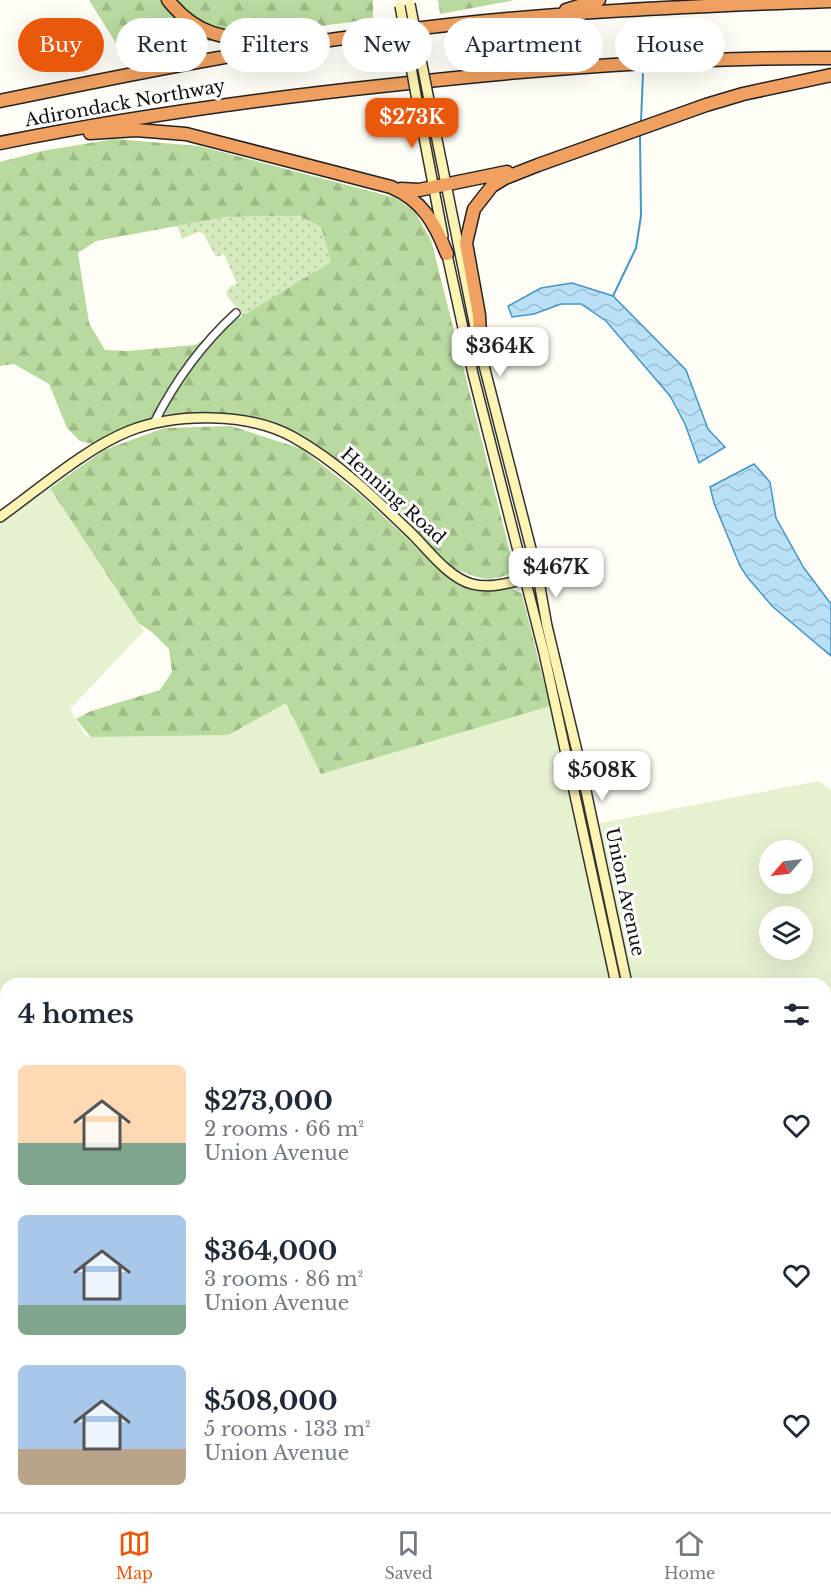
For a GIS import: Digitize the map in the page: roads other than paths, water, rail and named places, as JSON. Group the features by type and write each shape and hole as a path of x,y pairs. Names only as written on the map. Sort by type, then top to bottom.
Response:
{"highway":[{"path":"168,0 195,24 220,37"},
{"path":"533,18 599,0"},
{"name":"Adirondack Northway","path":"533,18 831,1"},
{"name":"Adirondack Northway","path":"330,40 444,26"},
{"name":"Adirondack Northway","path":"0,101 220,58"},
{"name":"Adirondack Northway","path":"0,143 159,113 418,82 588,66 831,58"},
{"path":"481,356 479,315 467,254 467,231 478,201 492,186 538,165 706,105 743,94 831,75"},
{"path":"0,148 114,130 169,132 206,139 391,187 412,190 538,165"},
{"path":"391,187 409,195 423,208 447,254"}],"main road":[{"name":"Union Avenue","path":"402,2 430,105 481,356 538,576 547,626 582,772 626,978"},
{"name":"Union Avenue","path":"402,2 433,187 473,374 526,579 615,978"},
{"name":"Henning Road","path":"0,517 108,441 154,423 188,418 226,419 272,429 291,436 342,470 463,581 492,586 538,576"}],"street":[{"path":"154,423 172,386 213,334 236,313"}],"water":[{"path":"572,283 613,296 686,370 708,429 725,447 699,463 685,424 670,396 606,321 581,304 561,304 534,314 512,317 508,306 541,288"},
{"path":"754,464 770,482 776,518 804,568 831,604 831,656 772,606 748,578 740,566 714,503 710,487"}],"waterway":[{"path":"641,121 643,74"},
{"path":"613,296 636,248 641,216 640,135"}]}
